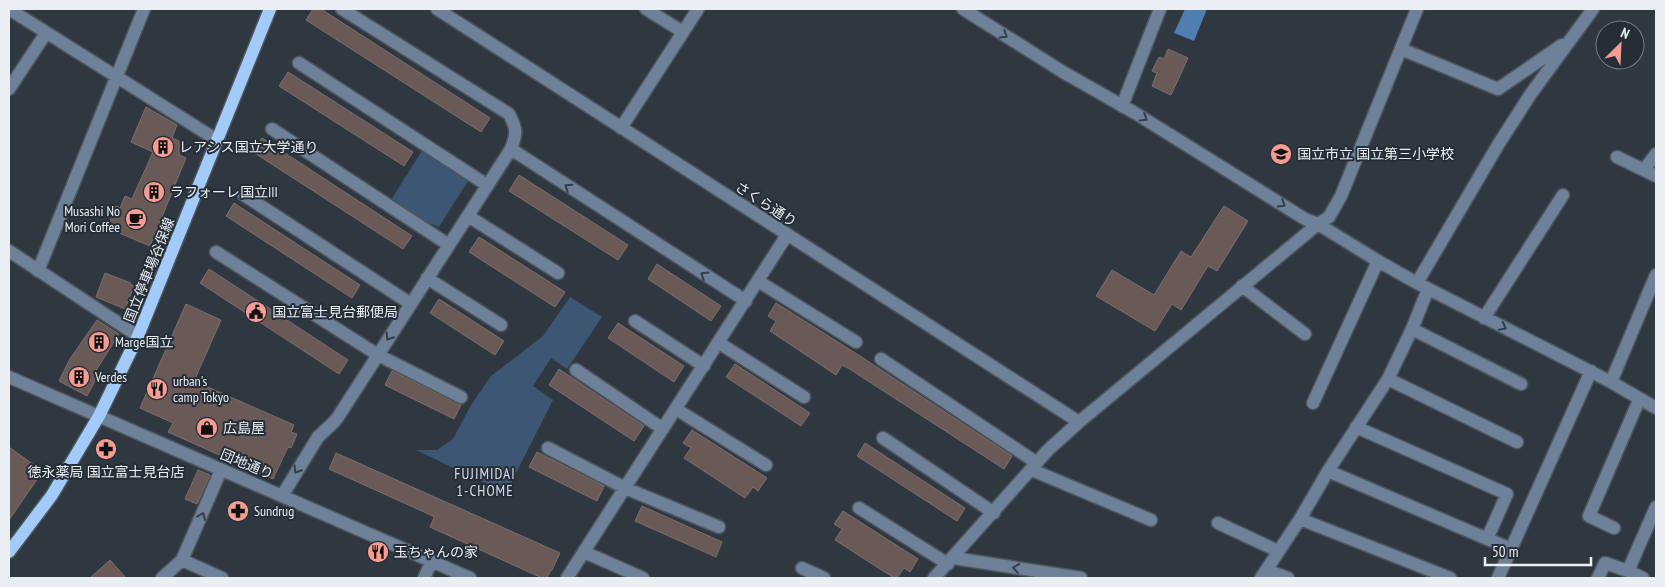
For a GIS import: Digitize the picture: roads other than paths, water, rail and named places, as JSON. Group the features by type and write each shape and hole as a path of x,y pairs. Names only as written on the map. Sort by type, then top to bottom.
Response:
{"main road":[{"name":"国立停車場谷保線","path":"9,552 52,495 99,416 138,336 270,9"}],"street":[{"path":"9,9 217,140"},
{"path":"38,271 144,9"},
{"path":"282,496 318,437 334,422 378,355 488,185 515,138 516,127 509,114 342,9"},
{"name":"さくら通り","path":"437,9 1079,422"},
{"path":"646,9 683,32"},
{"path":"621,128 698,9"},
{"path":"963,9 1304,219 1318,224 1428,289 1590,371 1656,408"},
{"path":"1122,106 1160,9"},
{"path":"934,578 994,513 1048,450 1242,286 1318,224 1329,218 1341,196 1417,9"},
{"path":"1417,283 1498,145 1568,41 1593,9"},
{"path":"9,89 46,33"},
{"path":"1401,49 1498,89 1568,41"},
{"path":"299,64 488,185"},
{"path":"272,130 449,245"},
{"path":"510,149 746,301"},
{"path":"1644,170 1656,154"},
{"path":"1617,157 1656,176"},
{"path":"244,195 411,304"},
{"path":"1484,318 1563,195"},
{"path":"468,216 558,273"},
{"path":"568,578 787,235"},
{"path":"9,252 138,336"},
{"path":"216,252 378,355 461,397"},
{"path":"1313,403 1378,261"},
{"path":"1611,382 1656,274"},
{"path":"427,278 501,325"},
{"path":"758,281 856,342"},
{"path":"1242,286 1305,334"},
{"path":"1288,578 1264,574 1388,379 1412,329 1428,289"},
{"path":"635,321 704,366"},
{"path":"1412,329 1521,384"},
{"path":"719,343 804,397"},
{"path":"881,359 1035,466 1151,520"},
{"path":"576,370 663,429"},
{"path":"1498,578 1551,463 1590,371"},
{"name":"団地通り","path":"10,379 470,578"},
{"path":"1388,379 1517,442"},
{"path":"1614,528 1589,516 1639,400"},
{"path":"676,409 766,465"},
{"path":"1356,427 1507,494 1487,539"},
{"path":"883,438 994,513"},
{"path":"548,448 625,488 719,527"},
{"path":"162,578 182,560 221,470"},
{"path":"1328,471 1511,549"},
{"path":"1628,571 1656,507"},
{"path":"859,508 951,561 1081,578"},
{"path":"1300,518 1450,578"},
{"path":"1218,523 1278,551"},
{"path":"584,552 643,578"},
{"path":"182,560 222,578"},
{"path":"424,578 432,561"},
{"path":"1598,578 1605,563 1643,578"},
{"path":"802,568 824,578"}],"place":[{"name":"レアシス国立大学通り","path":"163,147"},
{"name":"国立市立 国立第三小学校","path":"1281,154"},
{"name":"ラフォーレ国立III","path":"154,192"},
{"name":"Musashi No Mori Coffee","path":"136,219"},
{"name":"国立富士見台郵便局","path":"256,312"},
{"name":"Marge国立","path":"99,342"},
{"name":"Verdes","path":"79,377"},
{"name":"urban's camp Tokyo","path":"157,389"},
{"name":"広島屋","path":"207,428"},
{"name":"徳永薬局 国立富士見台店","path":"106,449"},
{"name":"Sundrug","path":"238,511"},
{"name":"玉ちゃんの家","path":"378,552"}],"district":[{"name":"FUJIMIDAI 1-CHOME","path":"485,482"}]}
